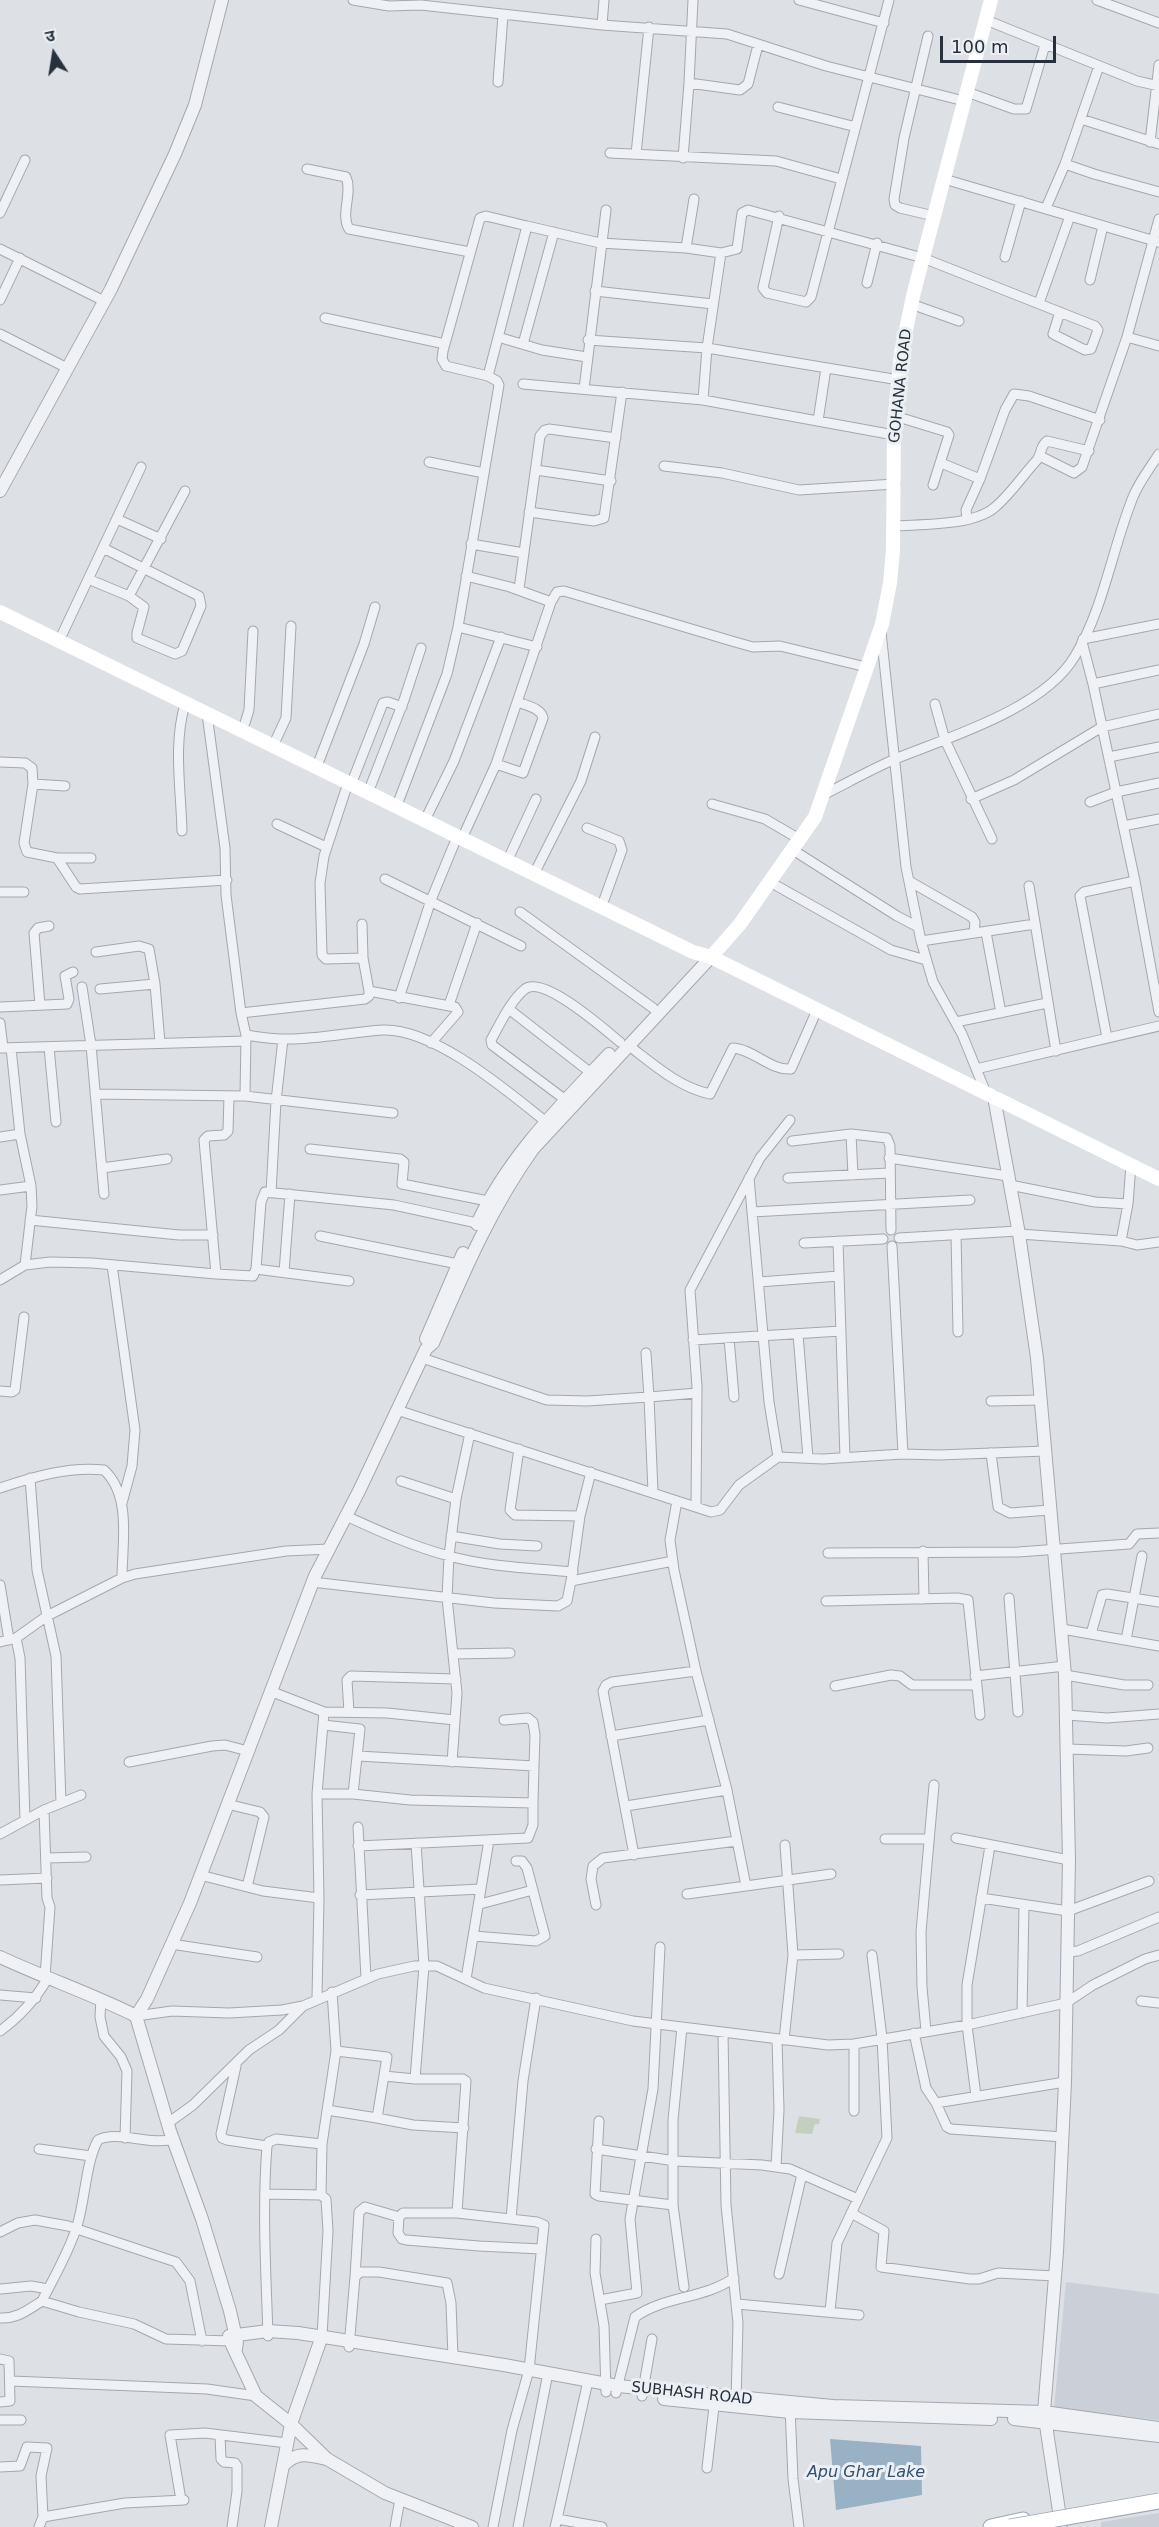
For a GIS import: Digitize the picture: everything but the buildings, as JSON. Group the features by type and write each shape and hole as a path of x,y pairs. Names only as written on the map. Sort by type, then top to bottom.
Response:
{"main road":[{"name":"GOHANA ROAD","path":"819,801 880,628 890,583 894,526 895,416 898,380 911,304 991,0"},
{"path":"0,603 185,704 245,723 274,743 319,761 351,780 371,785 428,814 461,835 510,855 656,925 705,954 1159,1179"},
{"path":"0,612 61,638 351,780 693,952 705,954"},
{"path":"705,954 740,924 770,882 794,843 808,814 819,801"},
{"path":"705,954 794,843"},
{"path":"1051,2523 1159,2494"},
{"path":"1010,2527 1159,2501"},
{"path":"991,2527 1051,2523 1159,2508"}],"street":[{"path":"0,491 104,302 175,154 195,105 222,0"},
{"path":"353,0 388,6 421,5 602,25 692,30 739,36 758,45 870,76 917,88 966,96 1014,109 1026,109 1045,45"},
{"path":"602,25 604,0"},
{"path":"683,158 693,0"},
{"path":"799,0 884,23"},
{"path":"779,216 762,284 767,293 804,303 808,301 829,230 889,0"},
{"path":"1097,0 1159,23"},
{"path":"498,82 503,15"},
{"path":"986,20 1137,81 1158,86"},
{"path":"636,154 649,27"},
{"path":"928,36 904,138 894,199 900,208 934,216"},
{"path":"689,83 741,90 745,88 758,45"},
{"path":"1081,119 1155,143 1159,65"},
{"path":"1046,208 1065,164 1099,66"},
{"path":"778,107 856,127"},
{"path":"610,153 776,161 842,179"},
{"path":"0,213 26,160"},
{"path":"1065,164 1159,192"},
{"path":"307,169 346,177 348,184 346,222 349,229 470,252"},
{"path":"944,179 1156,241"},
{"path":"686,248 694,199"},
{"path":"1005,257 1021,201"},
{"path":"584,389 588,340 606,210"},
{"path":"399,800 447,674 458,627 499,386 497,381 488,376 446,366 442,359 470,252 482,216 600,243 686,248 721,253 733,252 739,247 743,211 748,210 779,216 877,243 923,258 1039,303 1095,326 1098,330 1090,348 1085,350 1053,334 1060,312"},
{"path":"1039,303 1070,216"},
{"path":"1040,456 1074,472 1082,467 1127,337 1156,241 1159,219"},
{"path":"488,376 527,226"},
{"path":"1090,280 1103,226"},
{"path":"523,344 554,232"},
{"path":"867,283 877,243"},
{"path":"0,249 104,302"},
{"path":"703,400 707,348 721,253"},
{"path":"0,300 20,258"},
{"path":"595,291 713,304"},
{"path":"911,304 959,321"},
{"path":"325,318 445,344"},
{"path":"0,334 67,368"},
{"path":"498,337 586,357"},
{"path":"1127,337 1159,346"},
{"path":"588,340 707,348 898,380"},
{"path":"818,421 826,368"},
{"path":"523,384 703,400 894,435"},
{"path":"529,512 594,521 601,520 605,515 622,392"},
{"path":"966,519 966,510 1005,410 1014,394 1029,396 1100,420"},
{"path":"895,416 947,432 950,439 933,485"},
{"path":"519,589 540,436 544,430 616,438"},
{"path":"894,526 966,519 985,514 996,507 1040,456 1042,445 1047,441 1089,451"},
{"path":"819,801 893,760 1006,713 1047,688 1074,658 1083,641 1092,621 1133,496 1159,454"},
{"path":"429,462 484,473"},
{"path":"941,463 980,479"},
{"path":"664,466 722,473 799,490 895,484"},
{"path":"61,638 141,467"},
{"path":"536,470 611,481"},
{"path":"129,596 185,491"},
{"path":"117,519 161,538"},
{"path":"471,544 524,553"},
{"path":"88,579 129,596 144,607 136,633 137,638 175,654 179,653 201,606 202,599 103,548"},
{"path":"466,576 519,589 551,602"},
{"path":"399,998 431,900 496,764 555,594 564,591 735,642 753,646 780,646 866,667"},
{"path":"319,761 364,644 375,607"},
{"path":"1083,641 1159,624"},
{"path":"274,743 286,718 291,626"},
{"path":"458,627 537,647"},
{"path":"880,628 893,760 909,881 921,941 933,982 956,1022 976,1070 990,1095 1019,1233 1037,1358 1062,1629 1069,1860 1063,2137 1045,2417 1051,2523"},
{"path":"245,723 249,710 253,631"},
{"path":"428,814 454,761 501,637"},
{"path":"1083,641 1135,881 1159,1012"},
{"path":"371,785 402,707 421,648"},
{"path":"1093,684 1159,670"},
{"path":"363,958 326,959 323,957 320,883 326,847 383,703 388,702 402,707"},
{"path":"496,764 523,773 530,757 543,718 539,710 518,702"},
{"path":"182,831 179,738 180,721 185,704"},
{"path":"936,704 945,740 971,799 992,839"},
{"path":"971,799 1014,780 1102,727 1159,714"},
{"path":"215,715 225,848 226,895 246,1038 245,1096"},
{"path":"537,868 581,781 595,737"},
{"path":"1109,757 1159,747"},
{"path":"0,762 29,765 33,770 25,849 31,855 91,858"},
{"path":"1090,802 1116,792 1159,783"},
{"path":"33,784 65,786"},
{"path":"510,855 536,799"},
{"path":"711,804 765,819 794,843 897,916 918,927"},
{"path":"1122,826 1159,819"},
{"path":"277,824 326,847"},
{"path":"587,828 619,841 622,850 604,900"},
{"path":"57,858 75,887 80,889 226,880"},
{"path":"385,879 521,946"},
{"path":"909,881 972,917 975,922 974,933"},
{"path":"1107,1038 1080,896 1084,892 1135,881"},
{"path":"770,882 880,945 926,960"},
{"path":"1029,886 1056,1051"},
{"path":"0,892 24,892"},
{"path":"520,912 652,1008"},
{"path":"449,1005 477,923"},
{"path":"241,1013 365,999 369,996 369,991 363,958 362,924"},
{"path":"921,941 1035,924"},
{"path":"40,1005 34,933 38,928 49,927"},
{"path":"986,932 1001,1013"},
{"path":"96,952 139,946 149,949 155,984 160,1042"},
{"path":"466,2526 400,2499 327,2459 291,2424 256,2396 232,2340 136,2016 147,1999 200,1875 312,1582 424,1354 433,1343 485,1225 510,1180 591,1073 624,1043 652,1008 705,954"},
{"path":"424,1354 426,1338 477,1223 488,1201 526,1142 545,1121 569,1102 705,954"},
{"path":"0,1007 69,1002 65,976 73,972"},
{"path":"100,989 155,984"},
{"path":"569,1102 492,1045 491,1040 526,988 538,986 551,991 671,1077 693,1089 710,1094 734,1048 783,1069 791,1069 817,1010"},
{"path":"82,987 91,1045 104,1194"},
{"path":"369,991 455,1007 458,1012 431,1043"},
{"path":"956,1022 1047,1003"},
{"path":"510,1010 591,1073"},
{"path":"0,1023 31,1186 32,1206 25,1265"},
{"path":"976,1070 1159,1026"},
{"path":"4,1048 246,1038 283,1039 385,1030 431,1043 488,1076 545,1121"},
{"path":"271,1192 276,1101 283,1039"},
{"path":"49,1047 56,1122"},
{"path":"95,1094 245,1096 393,1113"},
{"path":"216,1274 204,1140 208,1136 227,1134 229,1096"},
{"path":"696,1506 698,1393 690,1290 760,1158 790,1120"},
{"path":"0,1137 20,1134"},
{"path":"851,1134 853,1175"},
{"path":"792,1141 851,1134 884,1136 889,1140 891,1230"},
{"path":"309,1149 400,1159 404,1162 402,1184 488,1201"},
{"path":"889,1158 1009,1181 1095,1202 1128,1204"},
{"path":"102,1168 167,1159"},
{"path":"1121,1241 1128,1204 1131,1164"},
{"path":"788,1178 889,1173"},
{"path":"749,1178 769,1402 778,1457"},
{"path":"0,1190 31,1186"},
{"path":"0,1280 25,1265 50,1262 253,1276 256,1269 262,1194 271,1192 394,1205 477,1223"},
{"path":"284,1272 291,1194"},
{"path":"752,1212 970,1200"},
{"path":"30,1220 188,1236 213,1235"},
{"path":"891,1230 897,1233 899,1238 898,1243 892,1246 886,1245 883,1239 886,1232 891,1230"},
{"path":"899,1238 1019,1233 1121,1241 1137,1245 1159,1242"},
{"path":"956,1234 958,1332"},
{"path":"320,1236 458,1264"},
{"path":"804,1243 883,1239"},
{"path":"838,1241 845,1458"},
{"path":"892,1246 903,1454"},
{"path":"112,1265 135,1430 132,1466 122,1503"},
{"path":"256,1269 349,1281"},
{"path":"759,1282 839,1276"},
{"path":"0,1391 15,1390 24,1317"},
{"path":"693,1340 841,1331"},
{"path":"798,1334 808,1458"},
{"path":"729,1338 734,1397"},
{"path":"646,1353 652,1492"},
{"path":"424,1354 547,1400 587,1401 698,1393"},
{"path":"991,1401 1041,1400"},
{"path":"397,1410 711,1512 720,1510 739,1485 778,1457 845,1458 903,1454 1045,1451"},
{"path":"452,1762 456,1679 447,1598 449,1556 456,1499 470,1433"},
{"path":"519,1449 511,1514 580,1516"},
{"path":"991,1453 998,1507 1010,1513 1050,1510"},
{"path":"0,1488 30,1478 87,1468 104,1470 118,1488 122,1503 122,1578"},
{"path":"312,1582 494,1603 558,1606 567,1601 580,1516 591,1472"},
{"path":"30,1478 37,1570 56,1656 61,1803"},
{"path":"401,1481 456,1499"},
{"path":"677,1501 670,1540 673,1561 696,1671 727,1790 746,1886"},
{"path":"346,1516 390,1536 449,1556 572,1577 673,1561"},
{"path":"828,1553 1054,1550 1129,1544 1132,1543 1134,1536 1140,1533 1159,1533"},
{"path":"451,1536 500,1544 537,1546"},
{"path":"9,1640 47,1616 122,1578 147,1572 227,1562 286,1551 329,1549"},
{"path":"923,1551 924,1599"},
{"path":"1126,1640 1142,1556"},
{"path":"0,1585 9,1640 21,1691 22,1784 25,1820"},
{"path":"1091,1634 1101,1595 1159,1602"},
{"path":"826,1601 957,1598 968,1600 980,1715"},
{"path":"1009,1598 1018,1712"},
{"path":"1062,1629 1159,1646"},
{"path":"453,1654 510,1653"},
{"path":"836,1686 891,1675 900,1676 912,1685 976,1680 1016,1672 1065,1670 1132,1686 1148,1685"},
{"path":"634,1855 603,1691 606,1685 612,1682 696,1671"},
{"path":"349,1712 347,1680 351,1676 456,1679"},
{"path":"270,1691 324,1712 455,1720"},
{"path":"317,1998 319,1898 317,1794 324,1712"},
{"path":"1066,1714 1107,1718 1159,1714"},
{"path":"358,1846 528,1838 533,1825 536,1742 533,1722 528,1718 504,1720"},
{"path":"611,1736 709,1720"},
{"path":"323,1725 359,1728 353,1794"},
{"path":"129,1762 212,1746 225,1745 248,1751"},
{"path":"1067,1749 1126,1751 1148,1748"},
{"path":"358,1756 534,1766"},
{"path":"926,2031 921,1932 934,1785"},
{"path":"626,1806 727,1790"},
{"path":"317,1794 353,1794 410,1800 533,1803"},
{"path":"0,1834 44,1810 81,1795"},
{"path":"227,1804 260,1812 264,1817 247,1887"},
{"path":"0,2031 36,1998 47,1977 50,1908 47,1898 44,1810"},
{"path":"358,1827 366,1978"},
{"path":"956,1838 1069,1860"},
{"path":"885,1839 929,1839"},
{"path":"466,1979 489,1840"},
{"path":"596,1905 591,1879 593,1866 603,1858 737,1840"},
{"path":"416,1843 424,1966 416,2079"},
{"path":"776,2167 780,2040 793,1955 785,1845"},
{"path":"976,2096 967,2025 967,1985 990,1846"},
{"path":"46,1858 86,1857"},
{"path":"474,1936 536,1941 543,1939 545,1932 524,1864 522,1861 516,1861"},
{"path":"687,1894 831,1874"},
{"path":"200,1875 296,1897 319,1898"},
{"path":"0,1880 47,1878"},
{"path":"981,1898 1068,1911 1149,1881"},
{"path":"360,1895 481,1889"},
{"path":"480,1905 533,1890"},
{"path":"1022,2013 1024,1905"},
{"path":"1067,1952 1078,1951 1159,1917"},
{"path":"171,1944 257,1957"},
{"path":"600,2300 637,2293 631,2236 634,2200 653,2088 658,2025 660,1947"},
{"path":"793,1955 839,1954"},
{"path":"830,2311 837,2243 887,2138 882,2038 872,1955"},
{"path":"0,1957 136,2016 172,2012 229,2013 282,2010 303,2006 366,1978 414,1966 437,1966 484,1988 658,2025 828,2045 854,2044 967,2025 1066,2003 1093,1985 1145,1959 1159,1955"},
{"path":"321,2195 322,2144 336,2051 332,1992"},
{"path":"0,1995 36,1998"},
{"path":"511,2219 523,2081 536,1998"},
{"path":"101,1999 100,2018 104,2036 121,2057 127,2071 125,2138"},
{"path":"1141,2001 1159,2003"},
{"path":"0,2318 14,2317 24,2313 42,2301 76,2228 85,2198 91,2156 96,2144 102,2138 145,2141 170,2134 202,2097 249,2050 291,2020 303,2006"},
{"path":"682,2027 673,2120 675,2161 673,2205 684,2287"},
{"path":"723,2033 726,2205 737,2304 736,2403"},
{"path":"914,2033 926,2088 948,2128 1063,2137"},
{"path":"854,2044 854,2111"},
{"path":"336,2051 387,2058 377,2118"},
{"path":"237,2063 222,2138 267,2146"},
{"path":"384,2076 463,2079 466,2081 457,2213"},
{"path":"936,2103 1065,2082"},
{"path":"327,2110 413,2125 464,2128"},
{"path":"599,2121 595,2194 673,2205"},
{"path":"268,2334 265,2270 267,2146 269,2142 276,2139 322,2144"},
{"path":"39,2149 91,2156"},
{"path":"596,2149 675,2161 790,2169 858,2199"},
{"path":"779,2274 802,2174"},
{"path":"265,2194 321,2195 324,2196 328,2205 321,2339 291,2424 272,2527"},
{"path":"349,2344 359,2212 365,2207 399,2217"},
{"path":"493,2527 512,2430 528,2373 541,2248 543,2225 537,2222 457,2213 403,2213 399,2217 398,2233 402,2239 406,2240 541,2248"},
{"path":"851,2213 884,2231 881,2267 970,2279 979,2279 998,2273 1055,2276"},
{"path":"0,2232 27,2220 76,2228 176,2262 190,2281 202,2340"},
{"path":"596,2239 595,2273 612,2389"},
{"path":"355,2277 360,2272 379,2272 447,2283 451,2303 453,2358"},
{"path":"612,2389 635,2317 677,2299 714,2290 734,2278"},
{"path":"1,2289 31,2286 48,2289"},
{"path":"42,2301 134,2324 166,2339 232,2340"},
{"path":"737,2304 859,2315"},
{"name":"SUBHASH ROAD","path":"232,2340 268,2334 321,2339 528,2373"},
{"path":"643,2392 652,2339"},
{"name":"SUBHASH ROAD","path":"383,2349 453,2358 612,2389 715,2401 790,2408 1045,2417 1159,2428"},
{"path":"0,2359 9,2361 11,2381 10,2401 0,2402"},
{"path":"518,2527 547,2377"},
{"path":"11,2381 207,2389 256,2396"},
{"path":"587,2385 556,2523 602,2527"},
{"path":"707,2468 715,2401"},
{"path":"790,2408 793,2478 799,2527"},
{"name":"SUBHASH ROAD","path":"1045,2417 1159,2436"},
{"path":"0,2420 21,2420"},
{"path":"43,2517 125,2503 182,2500 170,2435 205,2433 287,2442"},
{"path":"220,2434 221,2459 224,2462 235,2463 237,2466 237,2491 232,2527"},
{"path":"0,2467 20,2466 27,2446 46,2447 40,2476 43,2517 39,2527"},
{"path":"284,2465 291,2457 298,2455 327,2459"},
{"path":"395,2527 400,2499"}],"shaded area":[{"path":"1066,2282 1159,2294 1159,2420 1054,2408"},
{"path":"1159,2513 1159,2527 1101,2527 1101,2522"}],"green space":[{"path":"799,2116 820,2119 819,2124 815,2124 812,2134 795,2133"}],"water":[{"name":"Apu Ghar Lake","path":"830,2439 921,2446 922,2495 836,2510"}]}
